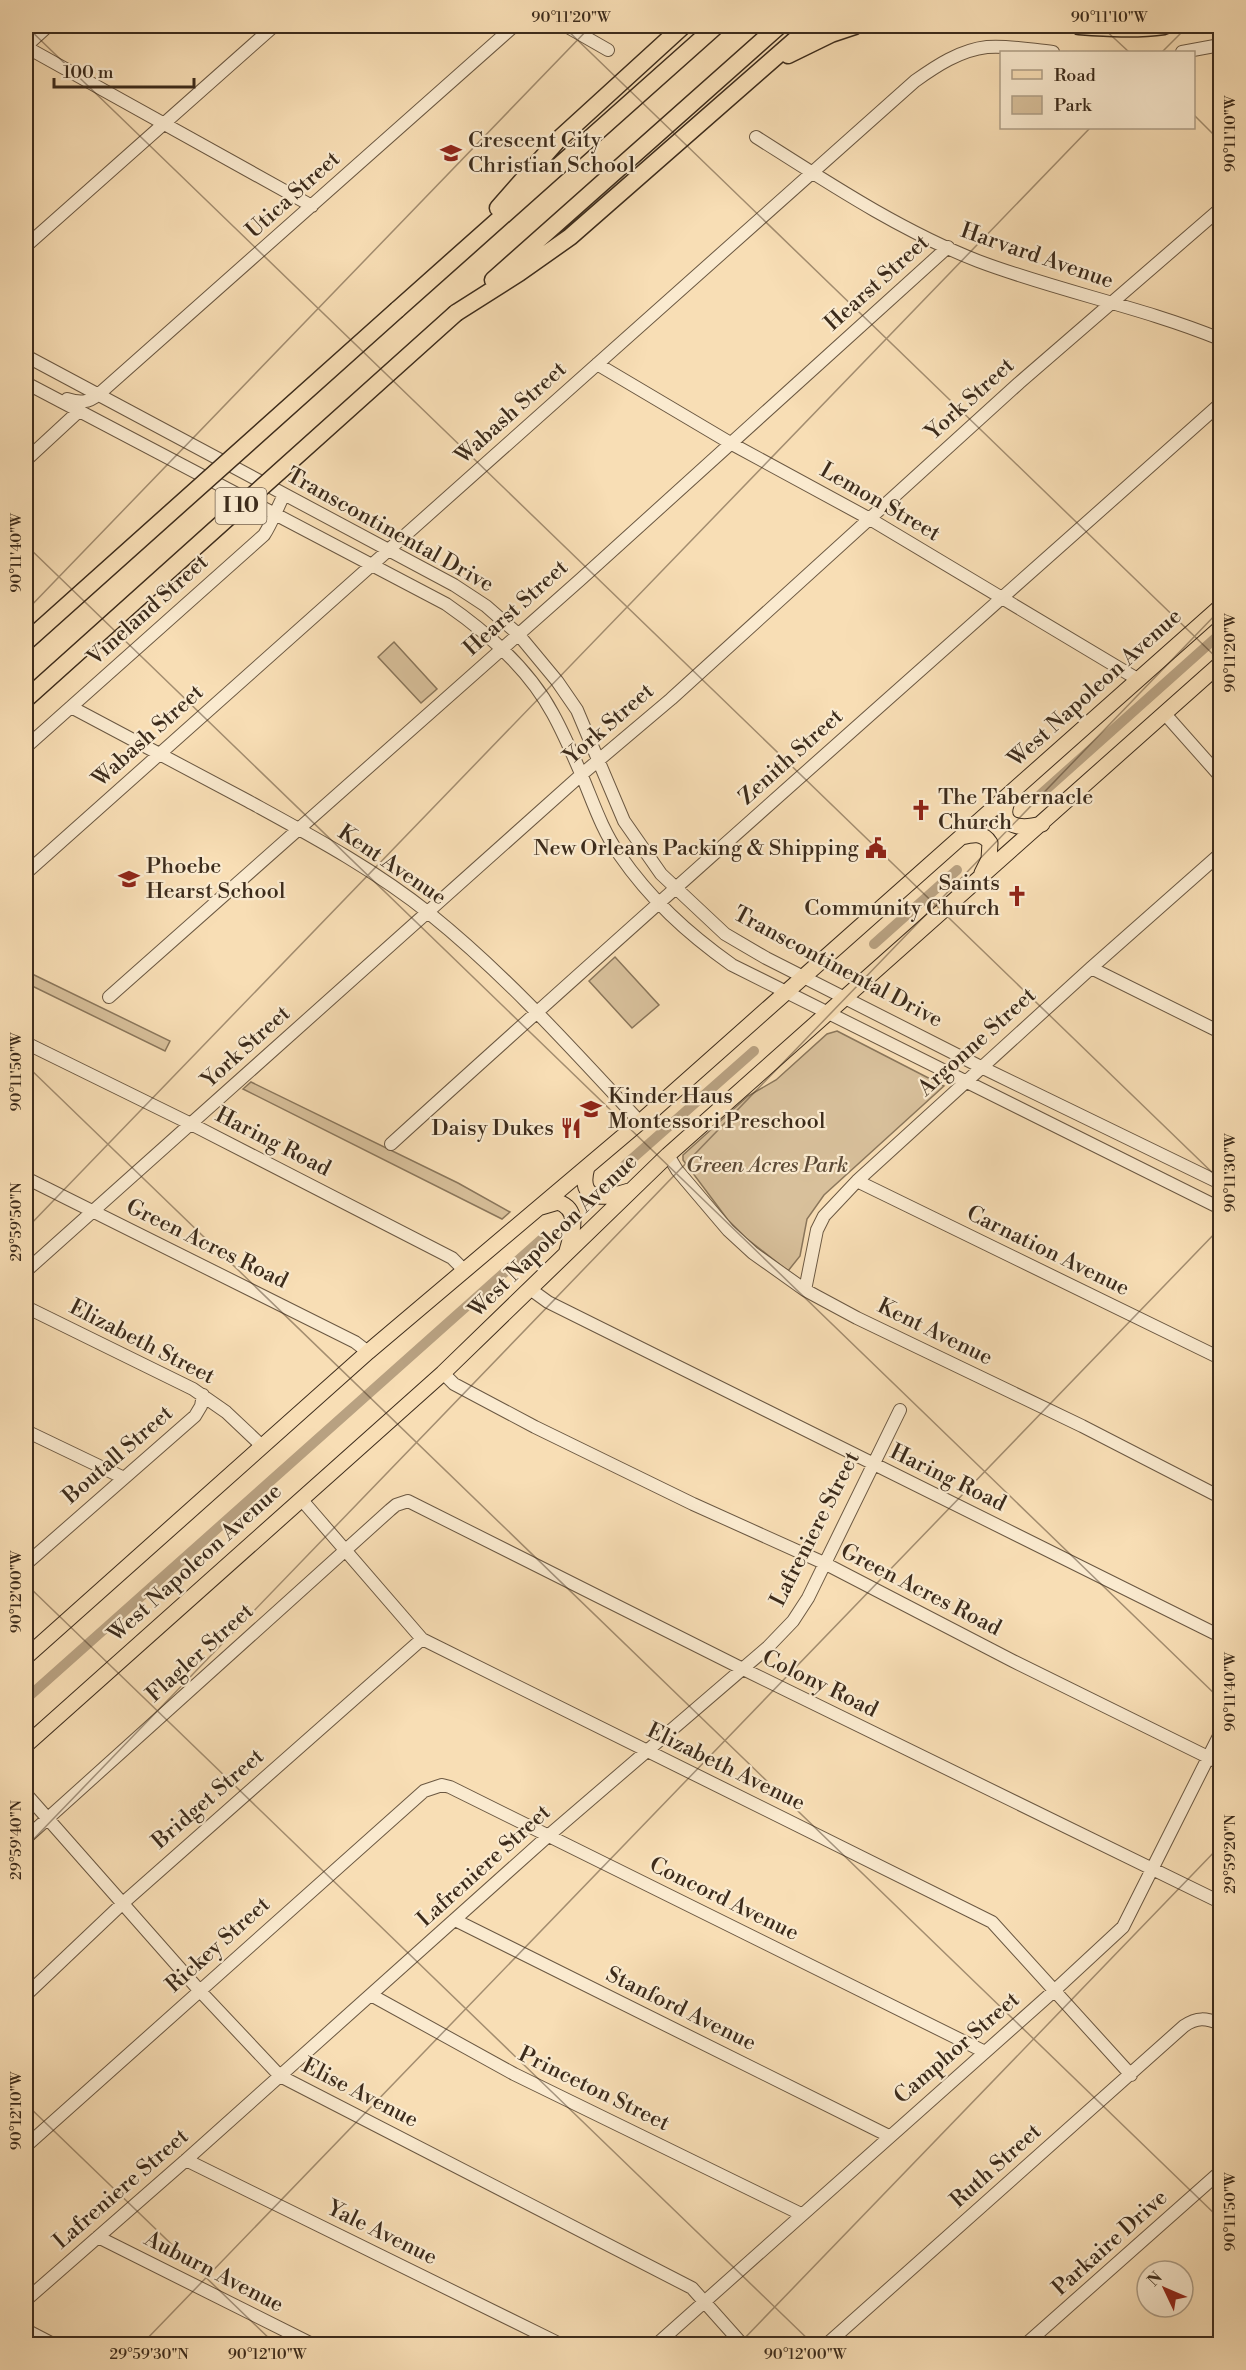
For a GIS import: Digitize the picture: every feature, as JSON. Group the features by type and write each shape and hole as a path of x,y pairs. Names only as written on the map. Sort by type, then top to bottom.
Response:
{"highway":[{"path":"464,250 540,159 678,26"},
{"path":"640,64 683,26"},
{"name":"I 10","path":"26,642 716,26"},
{"name":"I 10","path":"26,699 779,26"},
{"path":"456,313 570,237 811,26"},
{"path":"743,86 786,56 831,34 855,26"},
{"path":"1079,26 1103,28 1164,26"}],"main road":[{"name":"West Napoleon Avenue","path":"26,1657 368,1352 640,1122 1221,607"},
{"name":"West Napoleon Avenue","path":"26,1745 443,1373 668,1155 1221,664"},
{"path":"1013,791 1005,804 1004,814 1008,822 1026,828 1042,823"},
{"path":"961,837 971,834 981,835 990,843 992,850 989,859 977,881"},
{"path":"587,1167 585,1184 593,1196 602,1198 631,1191"},
{"path":"536,1209 558,1202 568,1208 573,1215 574,1223 566,1254"}],"street":[{"path":"48,26 26,46 312,206"},
{"path":"26,246 274,26"},
{"name":"Utica Street","path":"99,394 514,26"},
{"path":"566,26 609,50"},
{"path":"1188,51 1221,45"},
{"name":"Wabash Street","path":"26,873 915,81 939,64 975,49 988,47 1040,51"},
{"name":"Harvard Avenue","path":"756,137 867,207 978,261 1182,324 1221,339"},
{"name":"York Street","path":"26,1271 581,775 671,699 1019,383 1221,208"},
{"name":"Hearst Street","path":"109,997 732,444 948,247"},
{"name":"Transcontinental Drive","path":"26,356 454,585 486,606 518,634 558,681 577,710 624,820 661,874 675,890 725,934 981,1067 1221,1183"},
{"name":"Lemon Street","path":"597,364 732,444 870,519 1139,680"},
{"name":"Transcontinental Drive","path":"26,383 446,604 471,621 502,649 549,706 604,828 618,853 659,904 691,935 732,965 1221,1208"},
{"path":"58,400 66,399 80,403 99,394"},
{"name":"Zenith Street","path":"391,1144 810,766 1221,404"},
{"path":"26,460 79,411"},
{"name":"Vineland Street","path":"26,747 264,535 284,495"},
{"name":"Kent Avenue","path":"71,707 298,828 364,867 429,913 538,1013 640,1122"},
{"path":"1165,714 1221,776"},
{"name":"Argonne Street","path":"805,1290 817,1230 824,1216 857,1181 964,1082 1221,854"},
{"path":"1091,968 1221,1032"},
{"name":"Haring Road","path":"26,1043 191,1124 452,1258 464,1270"},
{"name":"Kent Avenue","path":"668,1155 677,1170 728,1230 753,1253 805,1290 857,1318 1082,1426 1221,1497"},
{"name":"Green Acres Road","path":"26,1178 355,1342 368,1352"},
{"name":"Carnation Avenue","path":"857,1181 1046,1275 1221,1358"},
{"name":"Haring Road","path":"530,1289 548,1302 1221,1636"},
{"name":"Elizabeth Street","path":"26,1307 203,1395 226,1412 262,1446"},
{"name":"Green Acres Road","path":"443,1373 454,1384 535,1427 693,1504 824,1563 1013,1661 1221,1763"},
{"name":"Boutall Street","path":"26,1564 195,1416 201,1406 203,1395"},
{"name":"Lafreniere Street","path":"26,2300 548,1836 768,1647 794,1621 808,1598 900,1410"},
{"path":"26,1431 124,1478"},
{"name":"Elizabeth Avenue","path":"301,1499 422,1639 992,1922 1131,2075"},
{"name":"Flagler Street","path":"26,1838 345,1550 396,1505 403,1502"},
{"name":"Colony Road","path":"403,1502 414,1503 743,1669 1151,1870 1221,1902"},
{"name":"Bridget Street","path":"26,1995 123,1903 422,1639"},
{"name":"Camphor Street","path":"657,2344 1123,1927 1221,1734"},
{"name":"Concord Avenue","path":"444,1785 985,2052"},
{"name":"Rickey Street","path":"26,2146 424,1791 444,1785"},
{"name":"Elise Avenue","path":"26,1794 199,1990 280,2076 692,2288 742,2344"},
{"name":"Stanford Avenue","path":"455,1920 889,2136"},
{"name":"Princeton Street","path":"371,1995 514,2074 801,2214"},
{"name":"Ruth Street","path":"827,2344 1194,2020 1210,2019 1221,2024"},
{"name":"Yale Avenue","path":"186,2160 560,2344"},
{"name":"Parkaire Drive","path":"1026,2344 1221,2172"},
{"name":"Auburn Avenue","path":"98,2237 312,2344"},
{"path":"26,2330 53,2344"}],"green space":[{"path":"394,642 437,689 421,703 378,657"},
{"path":"615,957 659,1005 632,1028 589,981"},
{"path":"26,971 170,1041 165,1051 26,983"},
{"name":"Green Acres Park","path":"837,1031 944,1086 824,1195 807,1219 800,1256 788,1271 746,1238 728,1220 683,1160 683,1155 748,1096 776,1080 827,1034"},
{"path":"251,1082 458,1183 510,1212 502,1219 243,1089"}],"waterway":[{"path":"1041,794 1220,634"},
{"path":"874,944 957,870"},
{"path":"625,1165 754,1051"},
{"path":"26,1699 542,1239"}],"place":[{"name":"Crescent City Christian School","path":"451,153"},
{"name":"The Tabernacle Church","path":"921,810"},
{"name":"New Orleans Packing & Shipping","path":"876,848"},
{"name":"Phoebe Hearst School","path":"129,879"},
{"name":"Saints Community Church","path":"1017,896"},
{"name":"Kinder Haus Montessori Preschool","path":"591,1109"},
{"name":"Daisy Dukes","path":"571,1128"}]}
